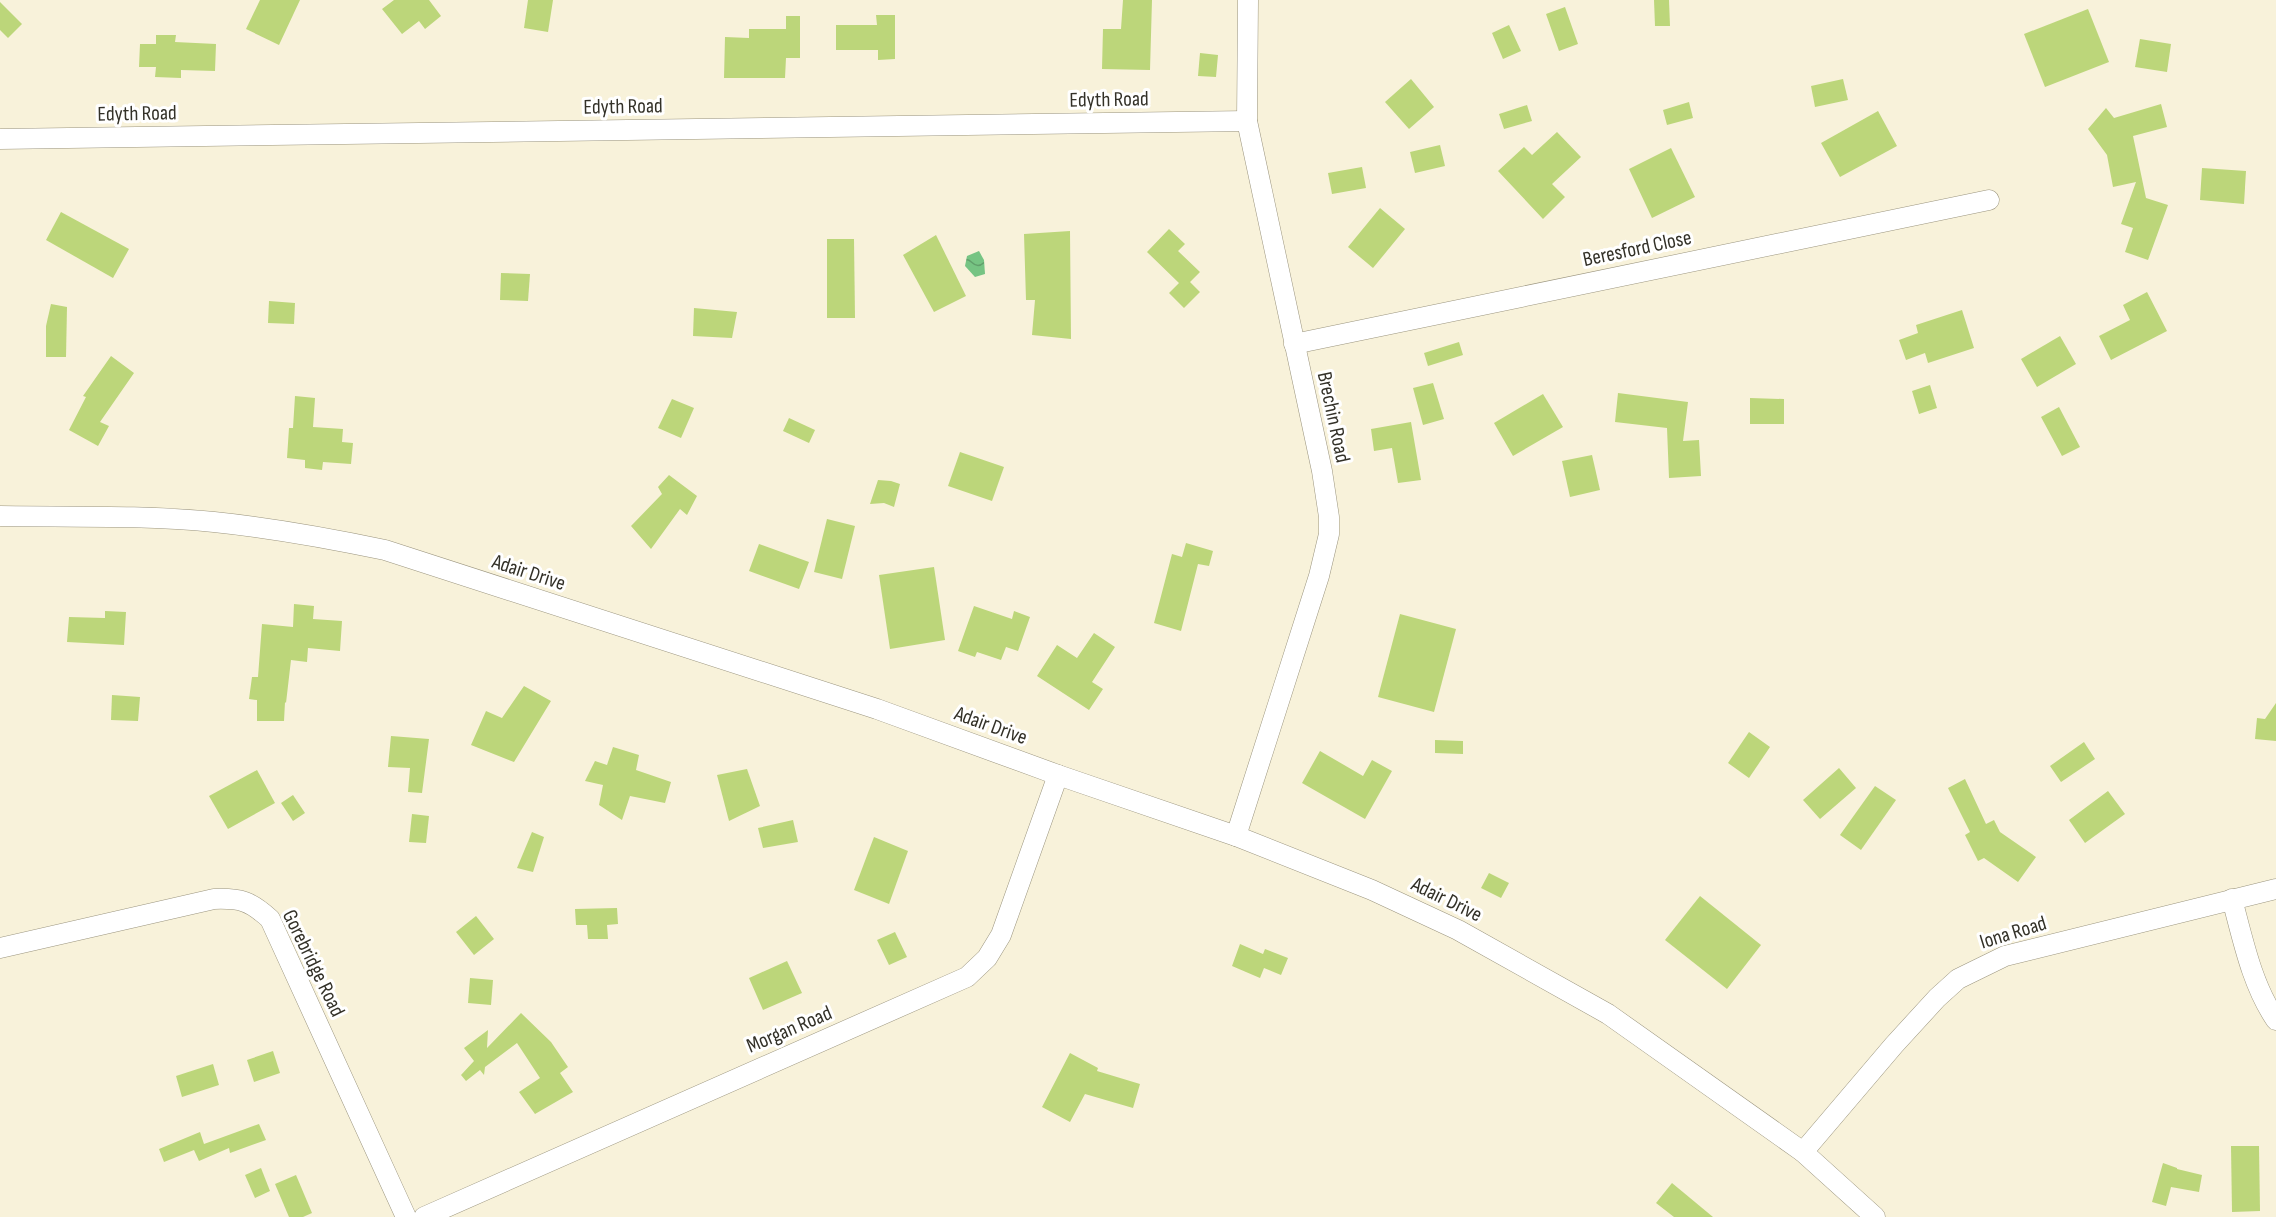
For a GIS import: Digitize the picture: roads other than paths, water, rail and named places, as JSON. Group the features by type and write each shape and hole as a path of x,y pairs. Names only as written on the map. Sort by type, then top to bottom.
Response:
{"street":[{"name":"Brechin Road","path":"1236,836 1319,576 1329,534 1322,471 1247,121 1248,0"},
{"name":"Edyth Road","path":"0,139 1247,121"},
{"name":"Beresford Close","path":"1294,344 1989,200"},
{"name":"Adair Drive","path":"0,516 123,517 212,522 302,533 385,550 877,709 1058,775 1236,836 1372,890 1458,930 1608,1014 1803,1152 1875,1217"},
{"name":"Morgan Road","path":"424,1217 967,977 987,958 1001,935 1058,775"},
{"name":"Iona Road","path":"1803,1152 1894,1045 1937,998 1958,979 2005,956 2276,889"},
{"name":"Gorebridge Road","path":"0,948 214,899 236,898 249,902 270,919 406,1217"},
{"path":"2232,899 2253,971 2269,1010 2276,1020"}],"water":[{"path":"979,251 984,260 985,274 975,277 965,266 967,256"}]}
